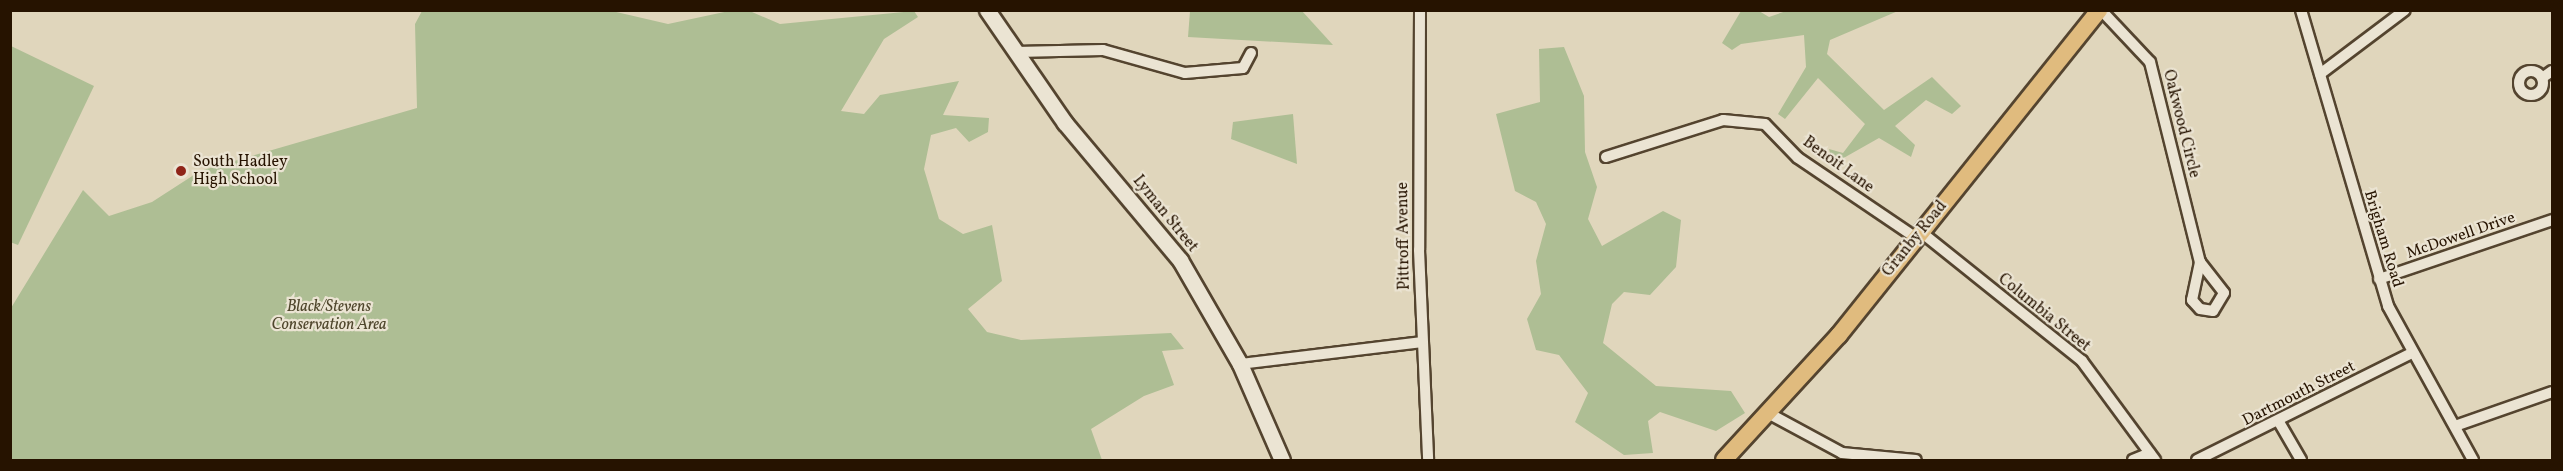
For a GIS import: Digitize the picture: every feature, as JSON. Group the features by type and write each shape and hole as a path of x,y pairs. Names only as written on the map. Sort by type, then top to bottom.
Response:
{"main road":[{"name":"Lyman Street","path":"987,10 1065,123 1180,260 1240,364 1282,460"},
{"name":"Granby Road","path":"1724,460 1768,413 1918,235 2100,10"}],"street":[{"name":"Pittroff Avenue","path":"1420,10 1422,342 1428,460"},
{"name":"Oakwood Circle","path":"2100,10 2150,62 2200,262"},
{"name":"Brigham Road","path":"2301,10 2379,279 2412,353 2456,426 2473,460"},
{"path":"2320,74 2405,10"},
{"path":"1016,52 1103,50 1185,74 1243,68 1251,52"},
{"path":"2542,78 2553,71"},
{"name":"Benoit Lane","path":"1606,157 1723,120 1765,124 1798,158 1918,235"},
{"name":"McDowell Drive","path":"2379,279 2553,220"},
{"name":"Columbia Street","path":"1918,235 2082,361 2152,457"},
{"path":"1240,364 1422,342"},
{"name":"Dartmouth Street","path":"2198,460 2279,422 2412,353"},
{"path":"2456,426 2553,392"},
{"path":"1768,413 1842,453 1916,460"},
{"path":"2279,422 2301,460"},
{"path":"2133,460 2152,457"}],"green space":[{"path":"1789,10 1898,11 1830,40 1827,54 1884,110 1932,77 1961,106 1952,114 1926,100 1895,126 1915,145 1911,157 1879,138 1833,164 1829,149 1843,153 1865,124 1818,78 1785,119 1778,114 1806,67 1804,35 1741,44 1732,50 1722,43 1741,11 1759,11 1769,17"},
{"name":"Black/Stevens Conservation Area","path":"422,11 612,11 668,24 729,11 752,12 780,24 914,11 918,17 884,39 841,111 864,114 880,95 959,81 943,115 989,118 988,132 969,142 956,128 931,135 924,169 939,219 963,234 992,225 1002,281 968,309 987,332 1021,340 1171,333 1184,349 1162,351 1174,385 1144,396 1091,429 1102,460 11,460 11,308 83,190 109,216 152,202 200,171 417,108 415,24"},
{"path":"1190,11 1302,11 1333,45 1188,37"},
{"path":"11,46 94,86 18,245 10,242"},
{"path":"1564,47 1584,96 1585,152 1597,187 1588,219 1602,246 1663,211 1681,220 1676,267 1650,295 1624,292 1612,304 1603,343 1656,386 1731,391 1745,413 1716,431 1660,412 1648,421 1653,453 1624,455 1575,422 1588,393 1559,355 1536,350 1527,319 1541,294 1536,261 1546,224 1536,202 1515,191 1496,114 1540,102 1539,49"},
{"path":"1293,114 1297,164 1231,139 1233,122"}],"place":[{"name":"South Hadley High School","path":"181,171"}]}
